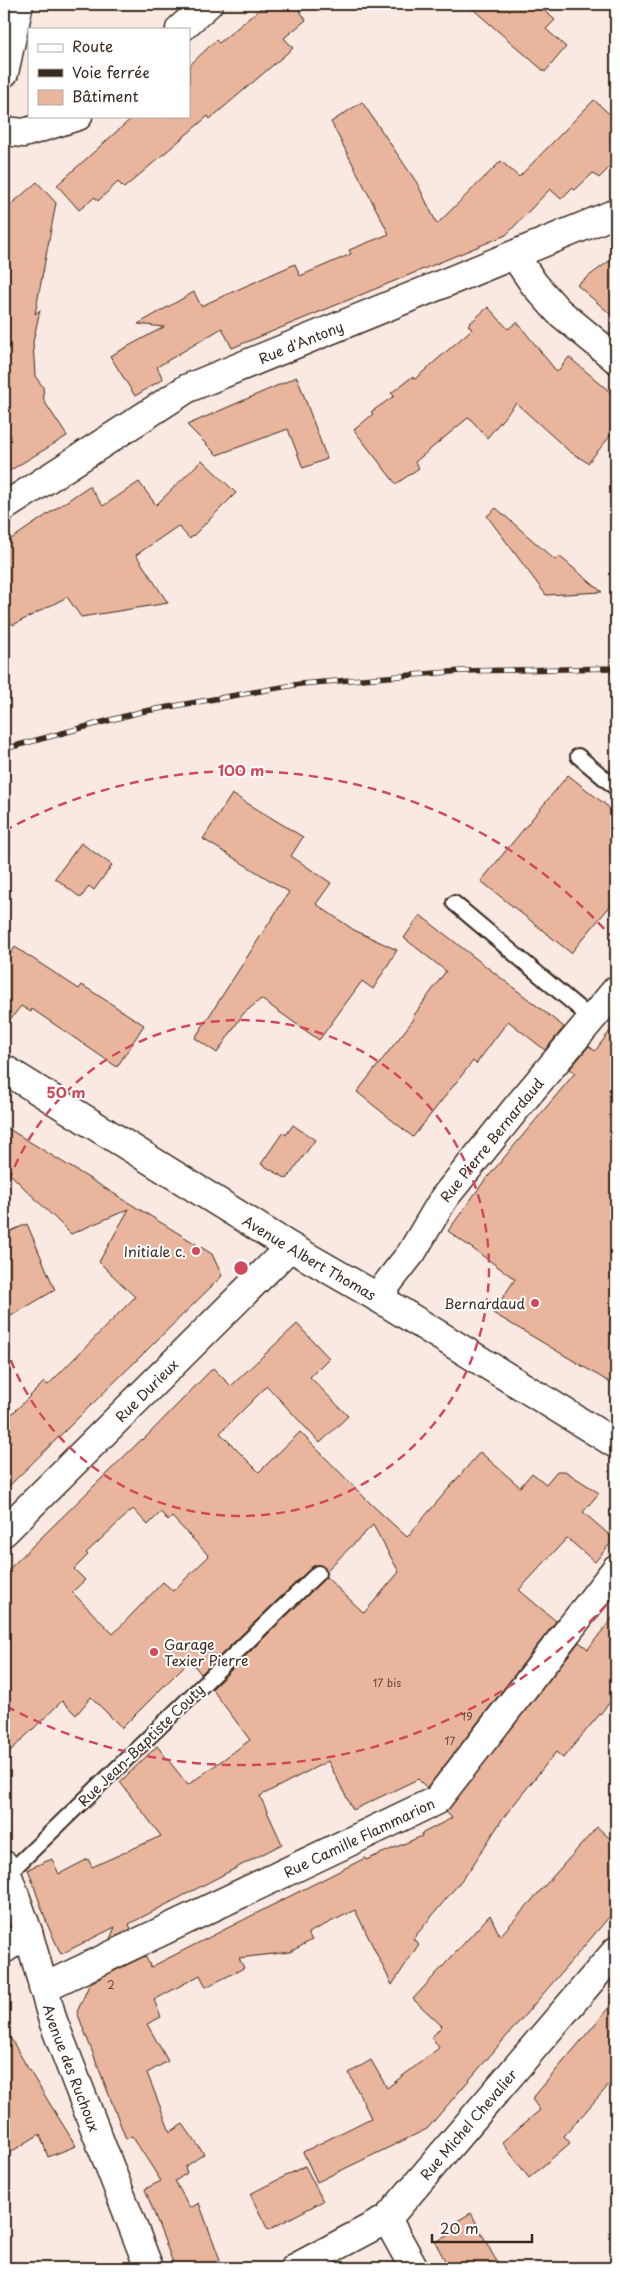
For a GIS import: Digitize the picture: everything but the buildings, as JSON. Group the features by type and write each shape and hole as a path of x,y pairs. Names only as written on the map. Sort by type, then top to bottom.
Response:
{"street":[{"path":"4,73 19,4"},
{"path":"181,28 208,4"},
{"path":"4,131 24,133 72,118"},
{"name":"Rue d'Antony","path":"4,507 188,388 515,256 616,213"},
{"path":"515,256 534,284 558,311 616,360"},
{"name":"Rue Pierre Bernardaud","path":"377,1297 412,1252 444,1198 518,1106 593,1020 616,990"},
{"name":"Avenue Albert Thomas","path":"4,1069 290,1247 377,1297 616,1444"},
{"name":"Rue Durieux","path":"4,1532 290,1247"},
{"name":"Rue Camille Flammarion","path":"43,1988 437,1800 616,1569"},
{"name":"Avenue des Ruchoux","path":"6,1870 28,1932 53,2021 149,2268"},
{"path":"4,1949 28,1932"},
{"name":"Rue Michel Chevalier","path":"295,2268 387,2219 616,1951"},
{"path":"387,2219 414,2268"}],"lane":[{"path":"578,756 616,788"},
{"path":"454,903 593,1020"},
{"name":"Rue Jean-Baptiste Couty","path":"6,1870 318,1573"}],"railway":[{"path":"4,749 140,712 300,684 462,671 616,668"}],"place":[{"name":"Initiale c.","path":"196,1251"},
{"name":"Bernardaud","path":"535,1303"},
{"name":"Garage Texier Pierre","path":"154,1652"}]}
